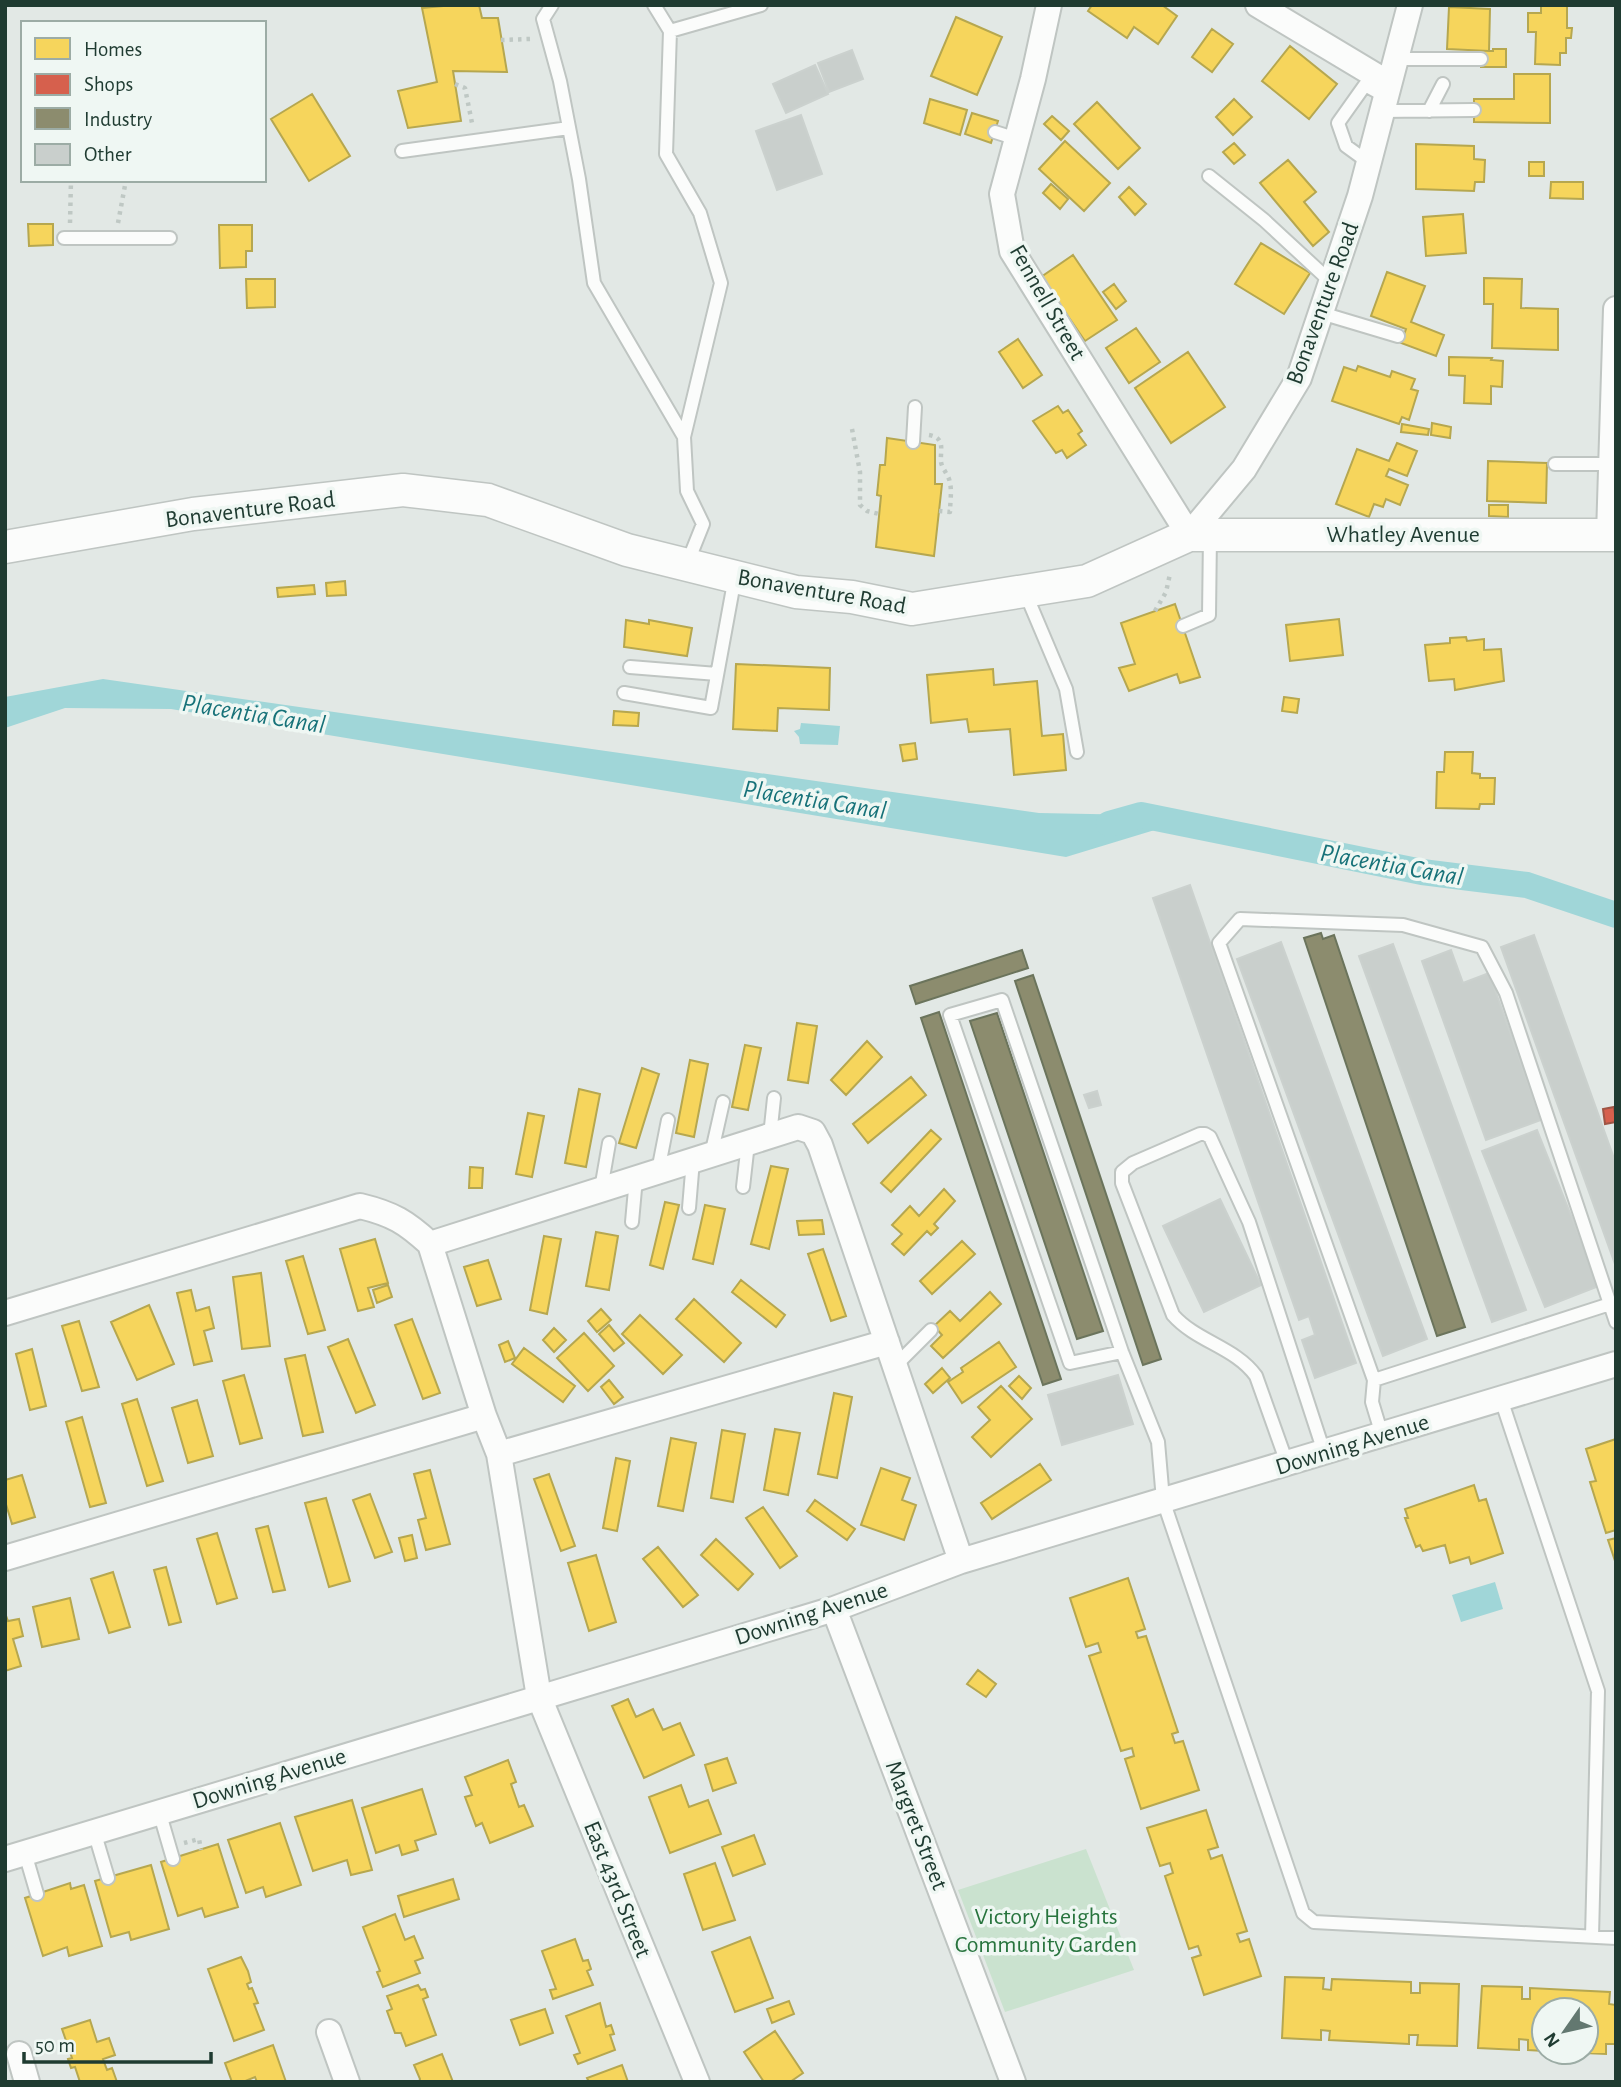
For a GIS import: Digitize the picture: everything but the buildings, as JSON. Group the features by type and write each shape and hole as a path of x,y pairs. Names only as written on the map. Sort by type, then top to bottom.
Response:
{"street":[{"name":"Fennell Street","path":"1049,5 1006,135 1002,194 1012,251 1200,534"},
{"path":"1258,5 1384,97"},
{"name":"Bonaventure Road","path":"5,547 193,514 404,489 488,500 627,550 796,592 852,597 912,609 1087,581 1200,534 1244,469 1299,378 1360,196 1409,5"},
{"path":"1612,535 1611,464 1616,309"},
{"name":"Whatley Avenue","path":"1200,534 1612,535"},
{"path":"5,1313 360,1206 387,1213 411,1227 430,1244 798,1127 813,1132 817,1138 961,1561"},
{"name":"East 43rd Street","path":"430,1244 484,1416 499,1454 539,1697 698,2082"},
{"path":"499,1454 887,1342"},
{"name":"Downing Avenue","path":"15,1856 834,1609 961,1561 1616,1364"},
{"path":"5,1558 484,1416"},
{"name":"Margret Street","path":"834,1609 1013,2082"},
{"path":"329,2032 347,2082"},
{"path":"19,2054 27,2082"}],"lane":[{"path":"552,5 543,19 569,128 594,283 684,437"},
{"path":"654,5 670,31 666,154 700,213 721,283 684,437 687,491 703,524 687,565"},
{"path":"670,31 761,5"},
{"path":"1394,59 1481,59"},
{"path":"1429,111 1443,84"},
{"path":"1368,162 1346,146 1338,123 1365,85 1384,97 1429,111 1474,110"},
{"path":"401,151 569,128"},
{"path":"1209,176 1264,220 1331,282"},
{"path":"67,238 170,238"},
{"path":"1321,313 1398,336"},
{"path":"914,437 915,407"},
{"path":"1555,464 1611,464"},
{"path":"1182,626 1209,614 1200,534"},
{"path":"624,694 711,708 735,577"},
{"path":"1025,592 1066,689 1077,752"},
{"path":"630,667 717,674"},
{"path":"1381,1435 1372,1402 1374,1380 1219,943 1240,919 1403,925 1482,947 1506,993 1616,1322"},
{"path":"1122,1352 1070,1363 950,1015 1002,1000 1122,1352 1158,1442 1163,1500 1303,1913 1314,1922 1616,1938"},
{"path":"743,1187 774,1098"},
{"path":"689,1208 702,1157 723,1102"},
{"path":"632,1222 668,1120"},
{"path":"1287,1463 1252,1370 1234,1354 1182,1326 1173,1315 1122,1183 1122,1172 1133,1163 1200,1134 1210,1138 1249,1222 1324,1452"},
{"path":"601,1189 609,1143"},
{"path":"1374,1380 1609,1304"},
{"path":"895,1366 931,1330"},
{"path":"1501,1399 1598,1691 1592,1937"},
{"path":"159,1811 173,1859"},
{"path":"94,1831 108,1878"},
{"path":"15,1856 37,1894"}],"path":[{"path":"501,40 549,38"},
{"path":"455,84 465,88 472,123 457,143"},
{"path":"67,238 71,182"},
{"path":"115,237 125,182"},
{"path":"852,429 860,472 860,505 867,511 879,514"},
{"path":"914,437 936,437 943,449 941,464 950,481 950,512 939,512"}],"green space":[{"name":"Victory Heights Community Garden","path":"1086,1849 1134,1970 1005,2012 958,1890"}],"water":[{"path":"103,679 1039,813 1141,815 1422,872 1158,829 1066,857 171,709 65,708 5,728 5,697"},
{"path":"801,723 840,726 838,745 800,744 794,731 800,729"},
{"path":"1495,1582 1503,1609 1461,1622 1452,1595"}],"waterway":[{"name":"Placentia Canal","path":"1109,824 1141,815 1422,872 1527,885 1616,915"}]}
